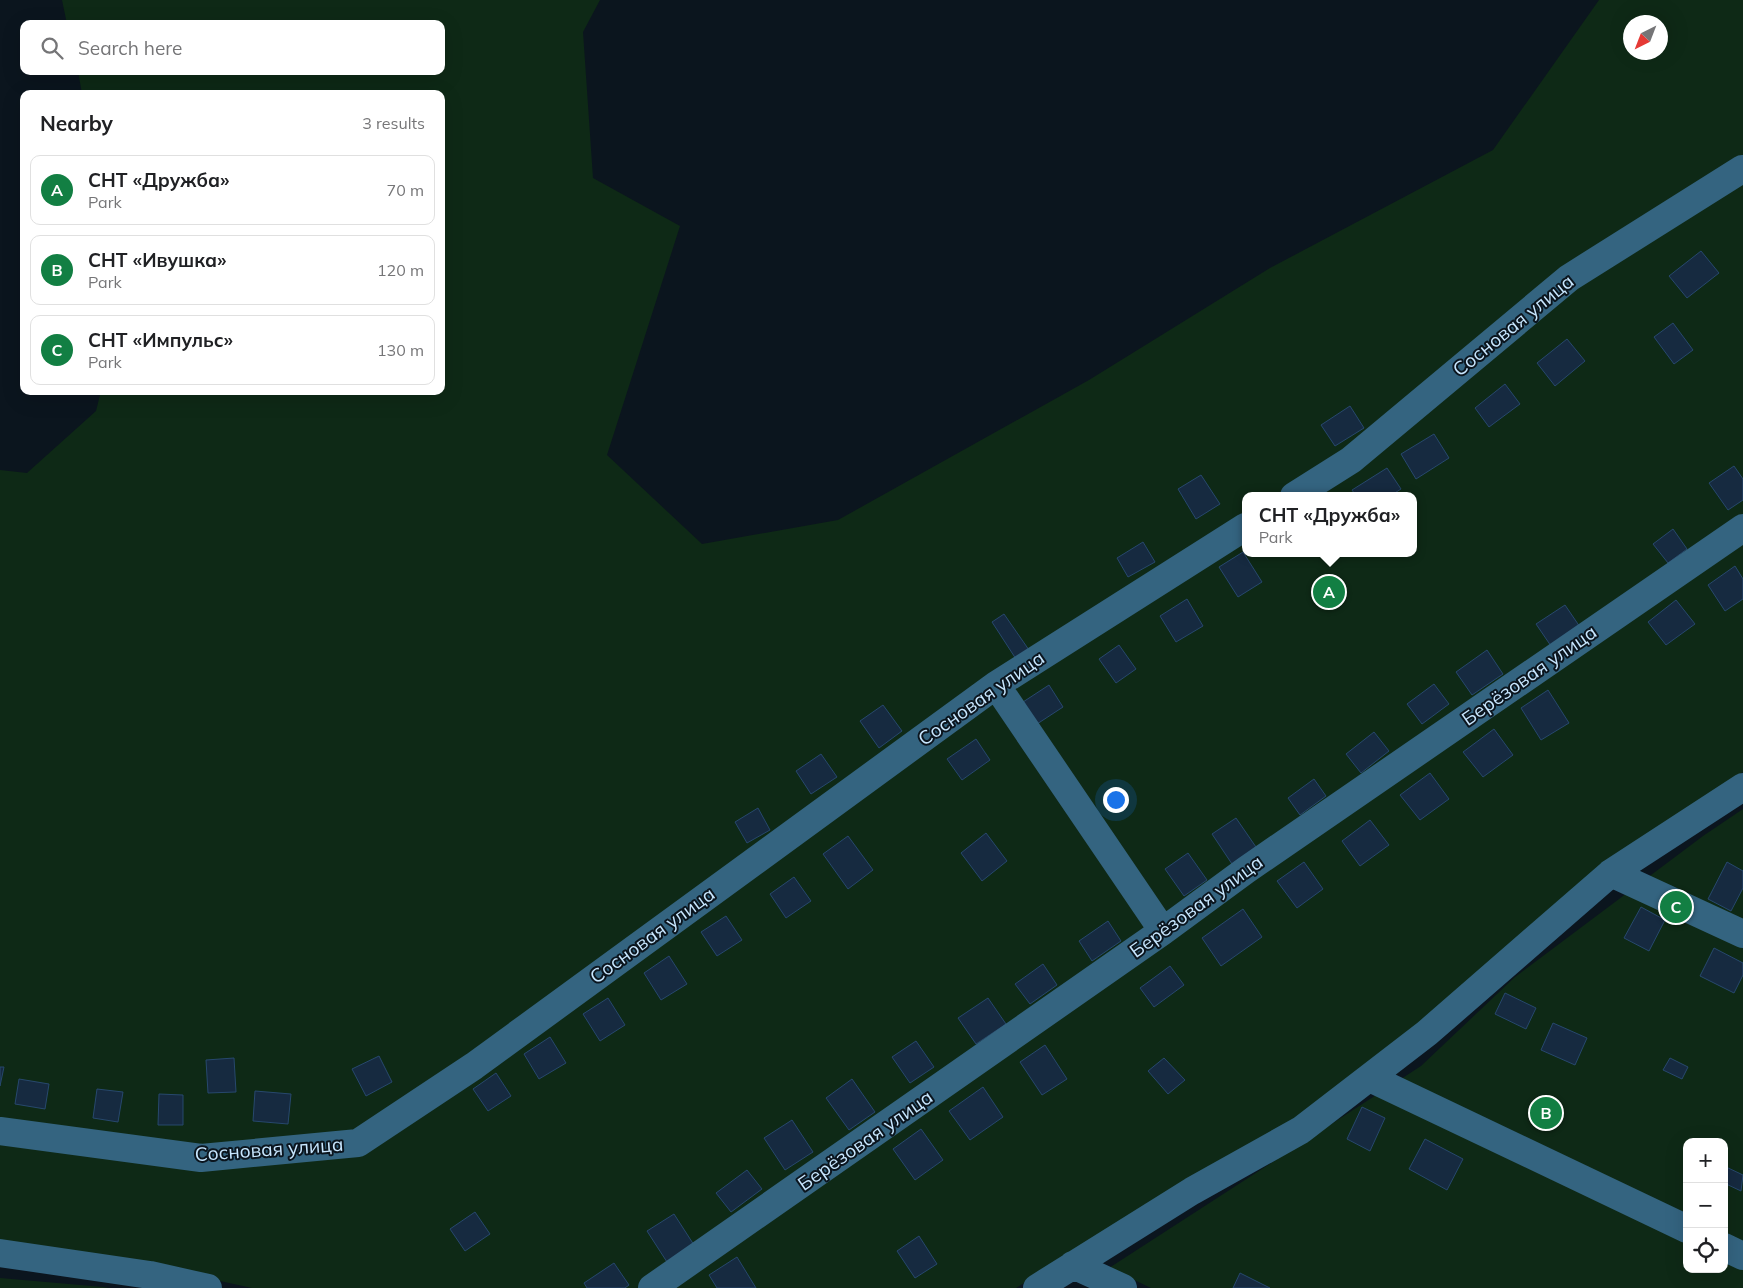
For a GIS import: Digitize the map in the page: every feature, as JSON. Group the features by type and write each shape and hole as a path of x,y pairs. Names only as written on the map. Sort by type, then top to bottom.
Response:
{"lane":[{"name":"Сосновая улица","path":"1300,492 1351,460 1568,278 1742,169"},
{"name":"Сосновая улица","path":"0,1131 201,1158 358,1143 474,1066 996,685 1242,528"},
{"name":"Берёзовая улица","path":"652,1288 1163,931 1254,865 1743,528"},
{"path":"996,685 1163,931"},
{"path":"1037,1288 1192,1191 1300,1130 1428,1033 1611,873 1743,787"},
{"path":"1611,873 1743,934"},
{"path":"1370,1078 1685,1228"},
{"path":"1728,1249 1743,1256"},
{"path":"0,1253 150,1275 208,1288"},
{"path":"1073,1265 1123,1288"}],"green space":[{"path":"62,0 600,0 583,32 593,178 680,226 607,455 702,544 838,520 1089,380 1270,268 1493,150 1599,0 1743,0 1743,772 1602,865 1418,1027 1293,1122 1188,1181 1016,1288 252,1288 152,1266 0,1242 0,470 27,473 96,411 100,395 445,395 445,90 81,90 79,75 445,75 445,20 66,20"},
{"path":"1743,809 1743,1288 1151,1288 1109,1268 1421,1066 1515,977 1703,836"},
{"path":"0,1278 103,1287 109,1288 0,1288"}],"building":[{"path":"1701,251 1719,273 1687,298 1669,276"},
{"path":"1673,323 1693,350 1674,364 1654,337"},
{"path":"1567,339 1585,361 1555,386 1537,363"},
{"path":"1505,384 1520,404 1489,427 1475,408"},
{"path":"1350,406 1364,428 1335,446 1321,425"},
{"path":"1434,434 1449,458 1416,479 1401,454"},
{"path":"1734,466 1743,479 1743,500 1728,510 1709,483"},
{"path":"1387,468 1401,489 1396,492 1353,492 1352,490"},
{"path":"1201,475 1220,504 1196,519 1178,489"},
{"path":"1673,529 1687,549 1668,563 1653,544"},
{"path":"1143,542 1155,562 1128,577 1117,558"},
{"path":"1242,553 1242,557 1246,557 1262,582 1238,597 1219,567"},
{"path":"1735,566 1743,579 1743,599 1725,611 1708,585"},
{"path":"1187,599 1203,626 1176,642 1160,616"},
{"path":"1676,600 1695,624 1666,645 1648,622"},
{"path":"1565,605 1580,627 1551,646 1536,624"},
{"path":"1004,614 1029,650 1016,659 992,622"},
{"path":"1119,645 1136,669 1116,683 1099,659"},
{"path":"1487,650 1503,674 1472,695 1456,672"},
{"path":"1434,684 1449,704 1422,724 1407,704"},
{"path":"1049,685 1063,707 1037,724 1023,702"},
{"path":"1548,690 1569,723 1541,740 1521,708"},
{"path":"883,705 902,731 879,748 860,721"},
{"path":"1494,729 1513,755 1483,777 1463,752"},
{"path":"1374,732 1389,751 1361,773 1346,754"},
{"path":"976,739 990,760 962,780 947,759"},
{"path":"821,754 837,777 811,794 796,771"},
{"path":"1430,773 1449,799 1420,820 1400,795"},
{"path":"1314,779 1326,796 1300,815 1288,798"},
{"path":"758,808 770,830 747,843 735,822"},
{"path":"1236,818 1256,847 1232,864 1212,834"},
{"path":"1370,820 1389,845 1360,866 1342,841"},
{"path":"986,833 1007,861 982,881 961,853"},
{"path":"848,836 873,870 848,889 823,854"},
{"path":"1188,853 1207,880 1184,896 1165,869"},
{"path":"1304,862 1323,889 1297,908 1277,881"},
{"path":"1727,862 1743,871 1743,888 1731,911 1708,899"},
{"path":"794,877 811,901 786,918 770,894"},
{"path":"1641,907 1665,920 1649,951 1624,938"},
{"path":"1243,909 1262,937 1221,966 1202,938"},
{"path":"726,916 742,940 717,956 701,932"},
{"path":"1108,921 1121,941 1092,961 1079,941"},
{"path":"1714,948 1743,963 1743,975 1734,993 1700,976"},
{"path":"669,956 687,984 661,1000 644,973"},
{"path":"1043,964 1057,985 1030,1004 1015,984"},
{"path":"1170,966 1184,985 1154,1007 1140,988"},
{"path":"1505,993 1536,1008 1526,1029 1495,1014"},
{"path":"608,998 625,1025 600,1041 583,1014"},
{"path":"988,998 1006,1024 976,1044 958,1018"},
{"path":"1553,1023 1587,1038 1575,1065 1541,1050"},
{"path":"550,1037 566,1063 539,1079 524,1054"},
{"path":"916,1041 934,1067 910,1083 892,1057"},
{"path":"1045,1045 1067,1079 1042,1095 1020,1062"},
{"path":"379,1056 392,1082 366,1096 352,1069"},
{"path":"234,1058 236,1092 208,1093 206,1060"},
{"path":"1164,1058 1185,1080 1168,1094 1148,1071"},
{"path":"1670,1058 1688,1067 1682,1079 1663,1070"},
{"path":"0,1067 4,1067 0,1086"},
{"path":"496,1073 511,1096 488,1111 473,1089"},
{"path":"19,1079 49,1084 45,1109 15,1104"},
{"path":"852,1079 875,1112 849,1130 826,1098"},
{"path":"983,1087 1003,1117 970,1140 949,1111"},
{"path":"97,1089 123,1092 118,1122 93,1118"},
{"path":"255,1091 291,1094 288,1124 253,1121"},
{"path":"159,1094 183,1095 183,1125 158,1125"},
{"path":"1362,1107 1385,1118 1370,1151 1347,1139"},
{"path":"792,1120 813,1152 785,1170 764,1138"},
{"path":"921,1129 943,1160 915,1180 893,1149"},
{"path":"1425,1139 1463,1159 1447,1190 1409,1169"},
{"path":"1728,1168 1743,1175 1741,1191 1728,1185"},
{"path":"747,1170 762,1189 731,1212 716,1193"},
{"path":"475,1212 490,1234 465,1251 450,1229"},
{"path":"674,1214 694,1245 667,1262 647,1231"},
{"path":"919,1236 937,1264 915,1278 897,1251"},
{"path":"737,1257 756,1288 717,1288 709,1275"},
{"path":"614,1263 629,1285 625,1288 587,1288 584,1283"},
{"path":"1240,1273 1270,1288 1233,1288"}],"place":[{"name":"СНТ «Дружба»","path":"1329,592"},
{"name":"СНТ «Импульс»","path":"1676,907"},
{"name":"СНТ «Ивушка»","path":"1546,1113"}]}
